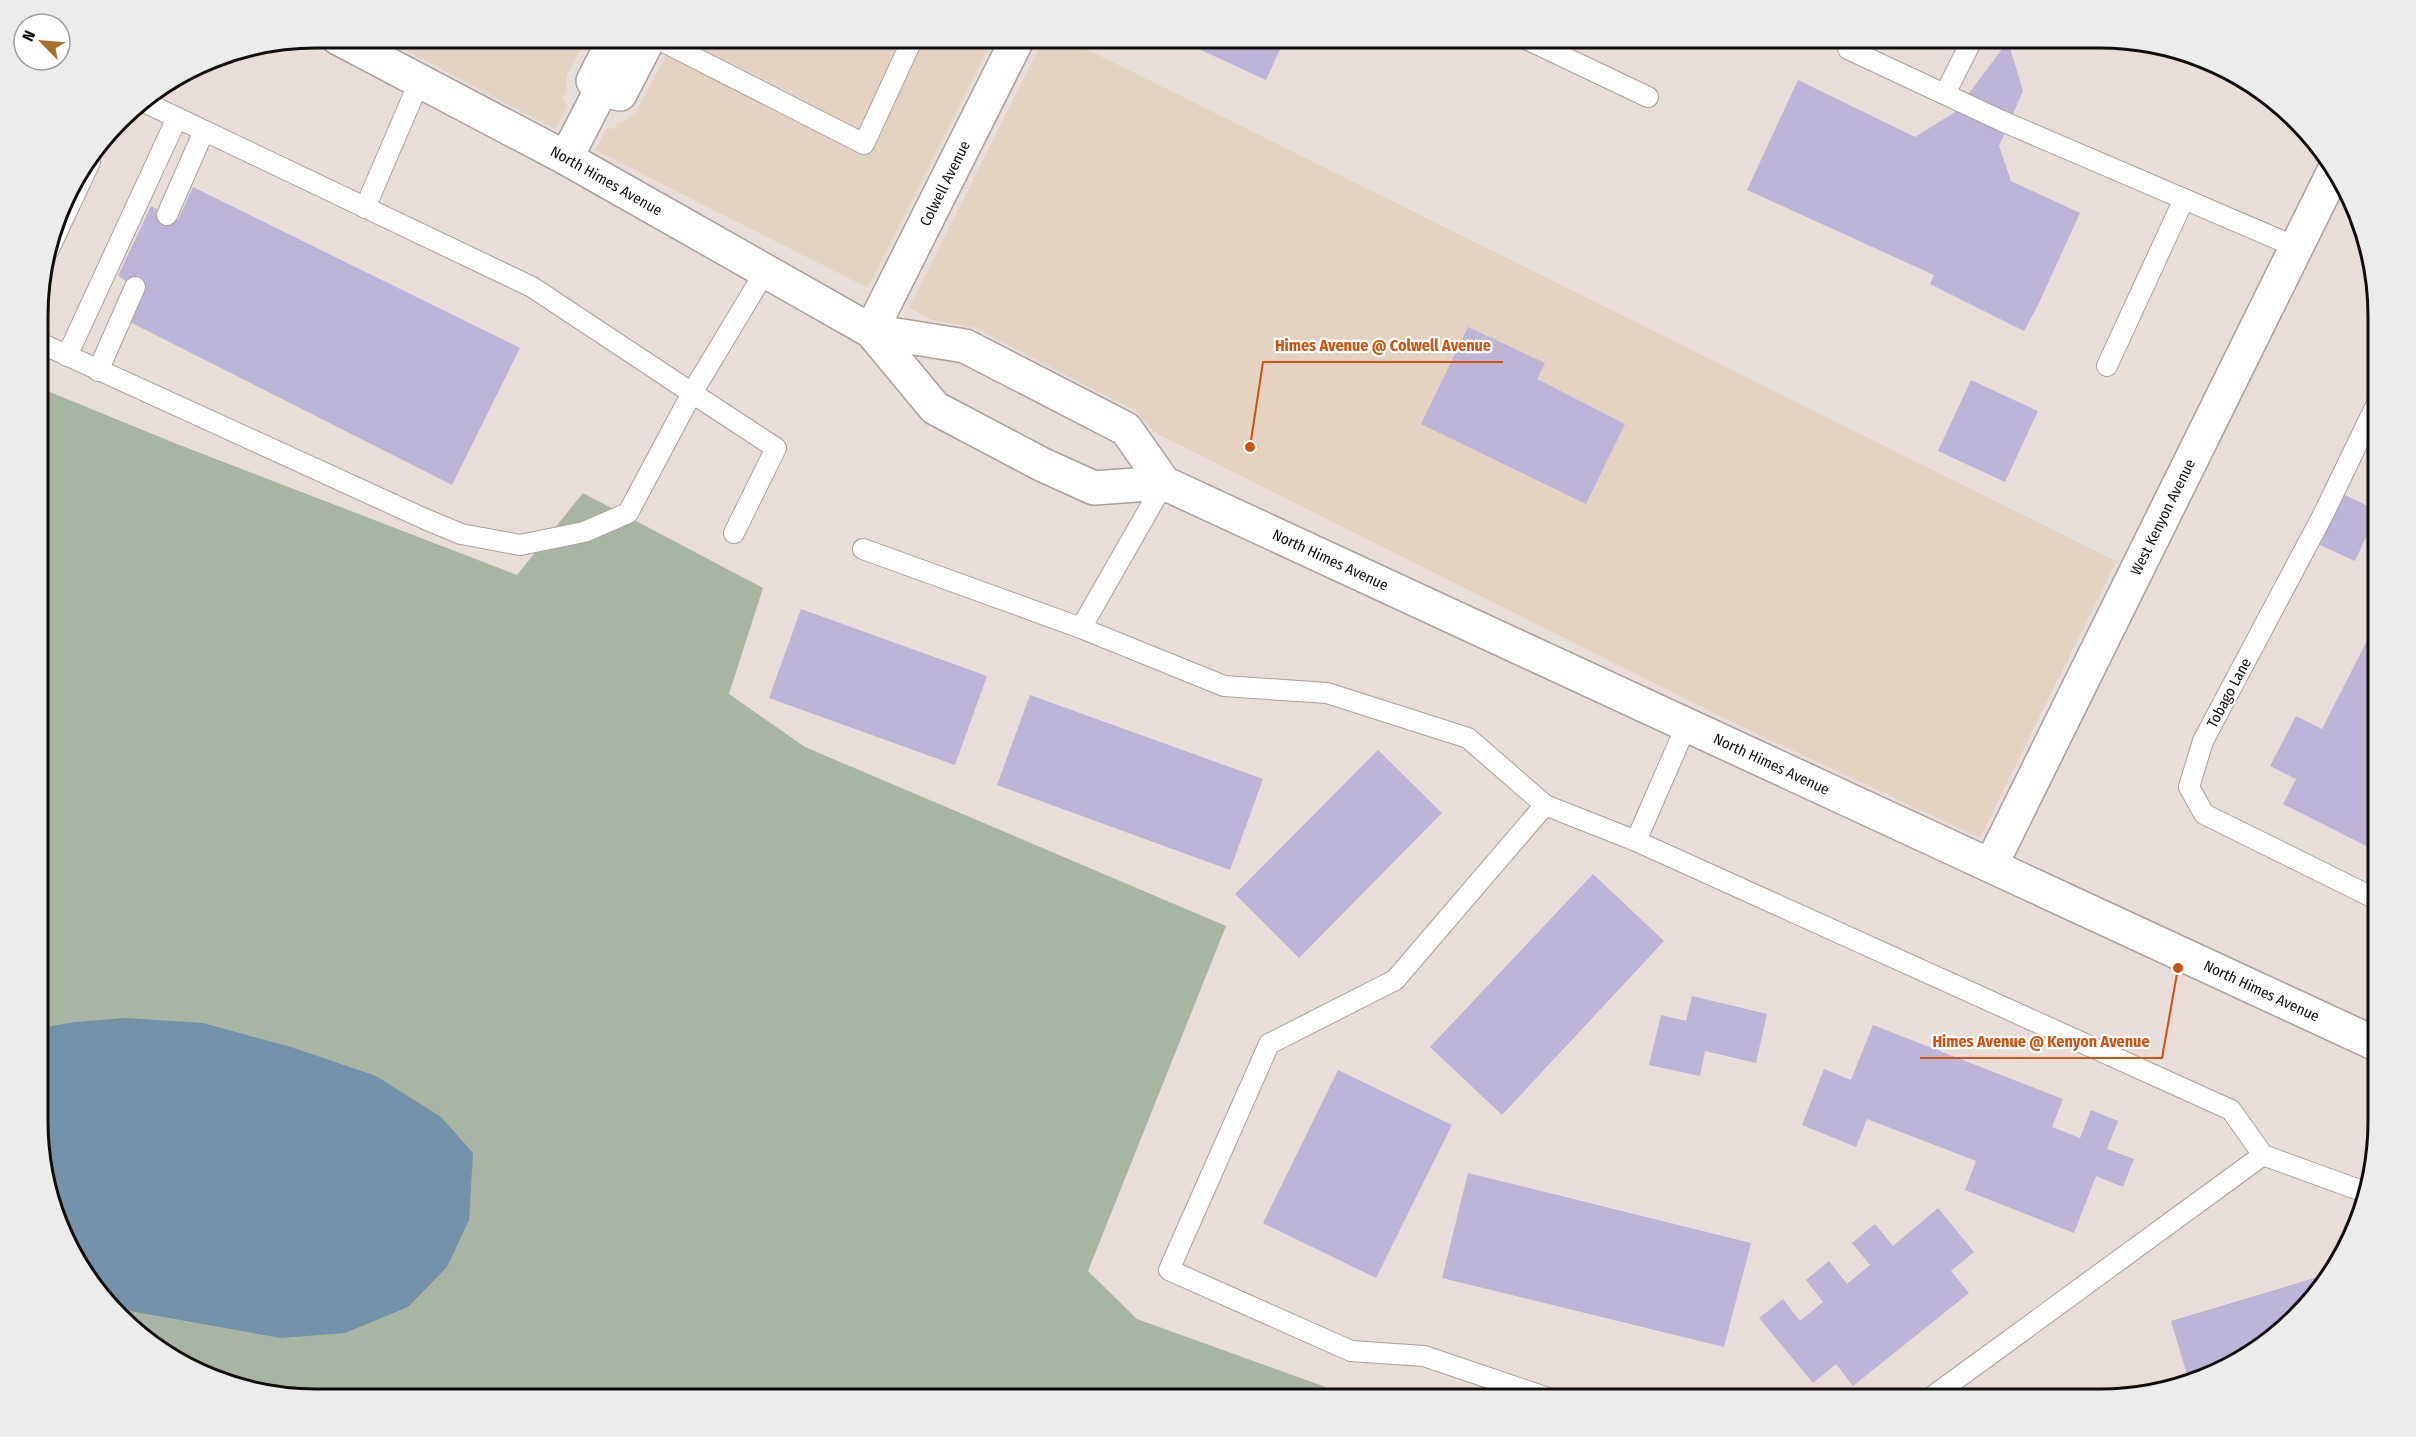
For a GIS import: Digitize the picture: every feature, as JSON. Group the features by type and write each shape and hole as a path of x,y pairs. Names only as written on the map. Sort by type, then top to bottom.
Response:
{"street":[{"name":"North Himes Avenue","path":"358,48 566,158 871,331 935,408 1033,459 1094,488 1164,483 2368,1040"},
{"path":"610,48 593,81 601,90 620,94 644,48"},
{"name":"Colwell Avenue","path":"871,331 1013,48"},
{"path":"566,158 601,90"},
{"name":"West Kenyon Avenue","path":"1991,865 2330,179"},
{"name":"North Himes Avenue","path":"871,331 965,346 1126,429 1164,483"}],"lane":[{"path":"676,48 864,144 908,48"},
{"path":"1545,48 1648,97"},
{"path":"1848,48 1945,94 2296,247"},
{"path":"1945,94 1968,48"},
{"path":"365,208 420,80"},
{"path":"151,105 532,286 776,448 734,533"},
{"path":"67,356 177,117"},
{"path":"167,215 204,131"},
{"path":"2107,366 2184,199"},
{"path":"48,348 461,534 520,545 584,532 628,513 692,393 766,270"},
{"path":"98,371 135,287"},
{"name":"Tobago Lane","path":"2368,422 2324,515 2203,741 2189,786 2204,814 2368,895"},
{"path":"1081,628 1164,483"},
{"path":"862,549 1081,628 1224,686 1327,693 1468,738 1545,805 1636,841 2230,1110 2263,1155 2359,1190"},
{"path":"1636,841 1687,724"},
{"path":"1521,1389 1424,1356 1351,1351 1169,1270 1269,1044 1395,980 1545,805"},
{"path":"1943,1389 2263,1155"}],"shaded area":[{"path":"401,48 582,48 567,75 566,94 562,96 567,107 555,129"},
{"path":"670,48 988,48 868,288 595,150 607,129 617,128 616,124 624,122 636,112"},
{"path":"1039,48 1084,48 2116,561 1980,838 1734,723 1154,432 1136,411 975,328 932,320 909,308"}],"green space":[{"path":"48,391 177,444 517,575 583,493 763,588 729,694 805,747 1226,926 1088,1271 1137,1319 1331,1389 316,1389 281,1387 230,1375 182,1353 153,1334 115,1298 84,1255 62,1207 50,1156 48,1121"}],"water":[{"path":"126,1018 203,1023 291,1047 376,1076 441,1117 473,1153 469,1220 447,1267 408,1307 345,1333 281,1338 126,1309 103,1284 84,1255 68,1223 53,1173 48,1121 48,1027"}],"building":[{"path":"1199,48 1280,48 1266,80"},
{"path":"2003,48 2010,48 2023,91 1999,146 2011,181 2080,213 2024,331 1930,284 1934,275 1747,190 1798,80 1915,137 1955,112"},
{"path":"193,187 520,348 452,485 130,322 143,292 118,276 151,206 178,220"},
{"path":"1468,327 1545,363 1537,379 1625,424 1586,504 1421,424"},
{"path":"1971,380 2038,411 2005,482 1938,451"},
{"path":"2343,494 2368,506 2368,533 2355,561 2320,545"},
{"path":"801,609 987,676 955,765 769,698"},
{"path":"2368,639 2368,847 2283,804 2296,779 2270,766 2296,716 2322,729"},
{"path":"1030,695 1263,779 1230,870 997,785"},
{"path":"1378,750 1442,813 1299,958 1235,894"},
{"path":"1593,874 1664,941 1502,1115 1430,1047"},
{"path":"1692,996 1767,1014 1756,1063 1705,1051 1700,1076 1649,1065 1661,1015 1686,1021"},
{"path":"1873,1025 2063,1099 2052,1127 2080,1138 2091,1110 2118,1121 2107,1149 2134,1159 2123,1187 2096,1176 2074,1233 1965,1190 1976,1161 1867,1119 1856,1147 1802,1125 1824,1069 1851,1080"},
{"path":"1338,1070 1452,1125 1376,1278 1263,1223"},
{"path":"1468,1173 1751,1243 1724,1347 1442,1278"},
{"path":"1938,1208 1974,1252 1951,1271 1969,1293 1853,1386 1836,1364 1813,1383 1759,1318 1783,1299 1800,1321 1823,1302 1806,1280 1829,1261 1847,1284 1870,1265 1852,1243 1875,1224 1893,1246"},
{"path":"2318,1277 2301,1298 2263,1334 2234,1353 2187,1375 2171,1321"}],"place":[{"name":"Himes Avenue @ Colwell Avenue","path":"1250,447"},
{"name":"Himes Avenue @ Kenyon Avenue","path":"2178,968"}]}
